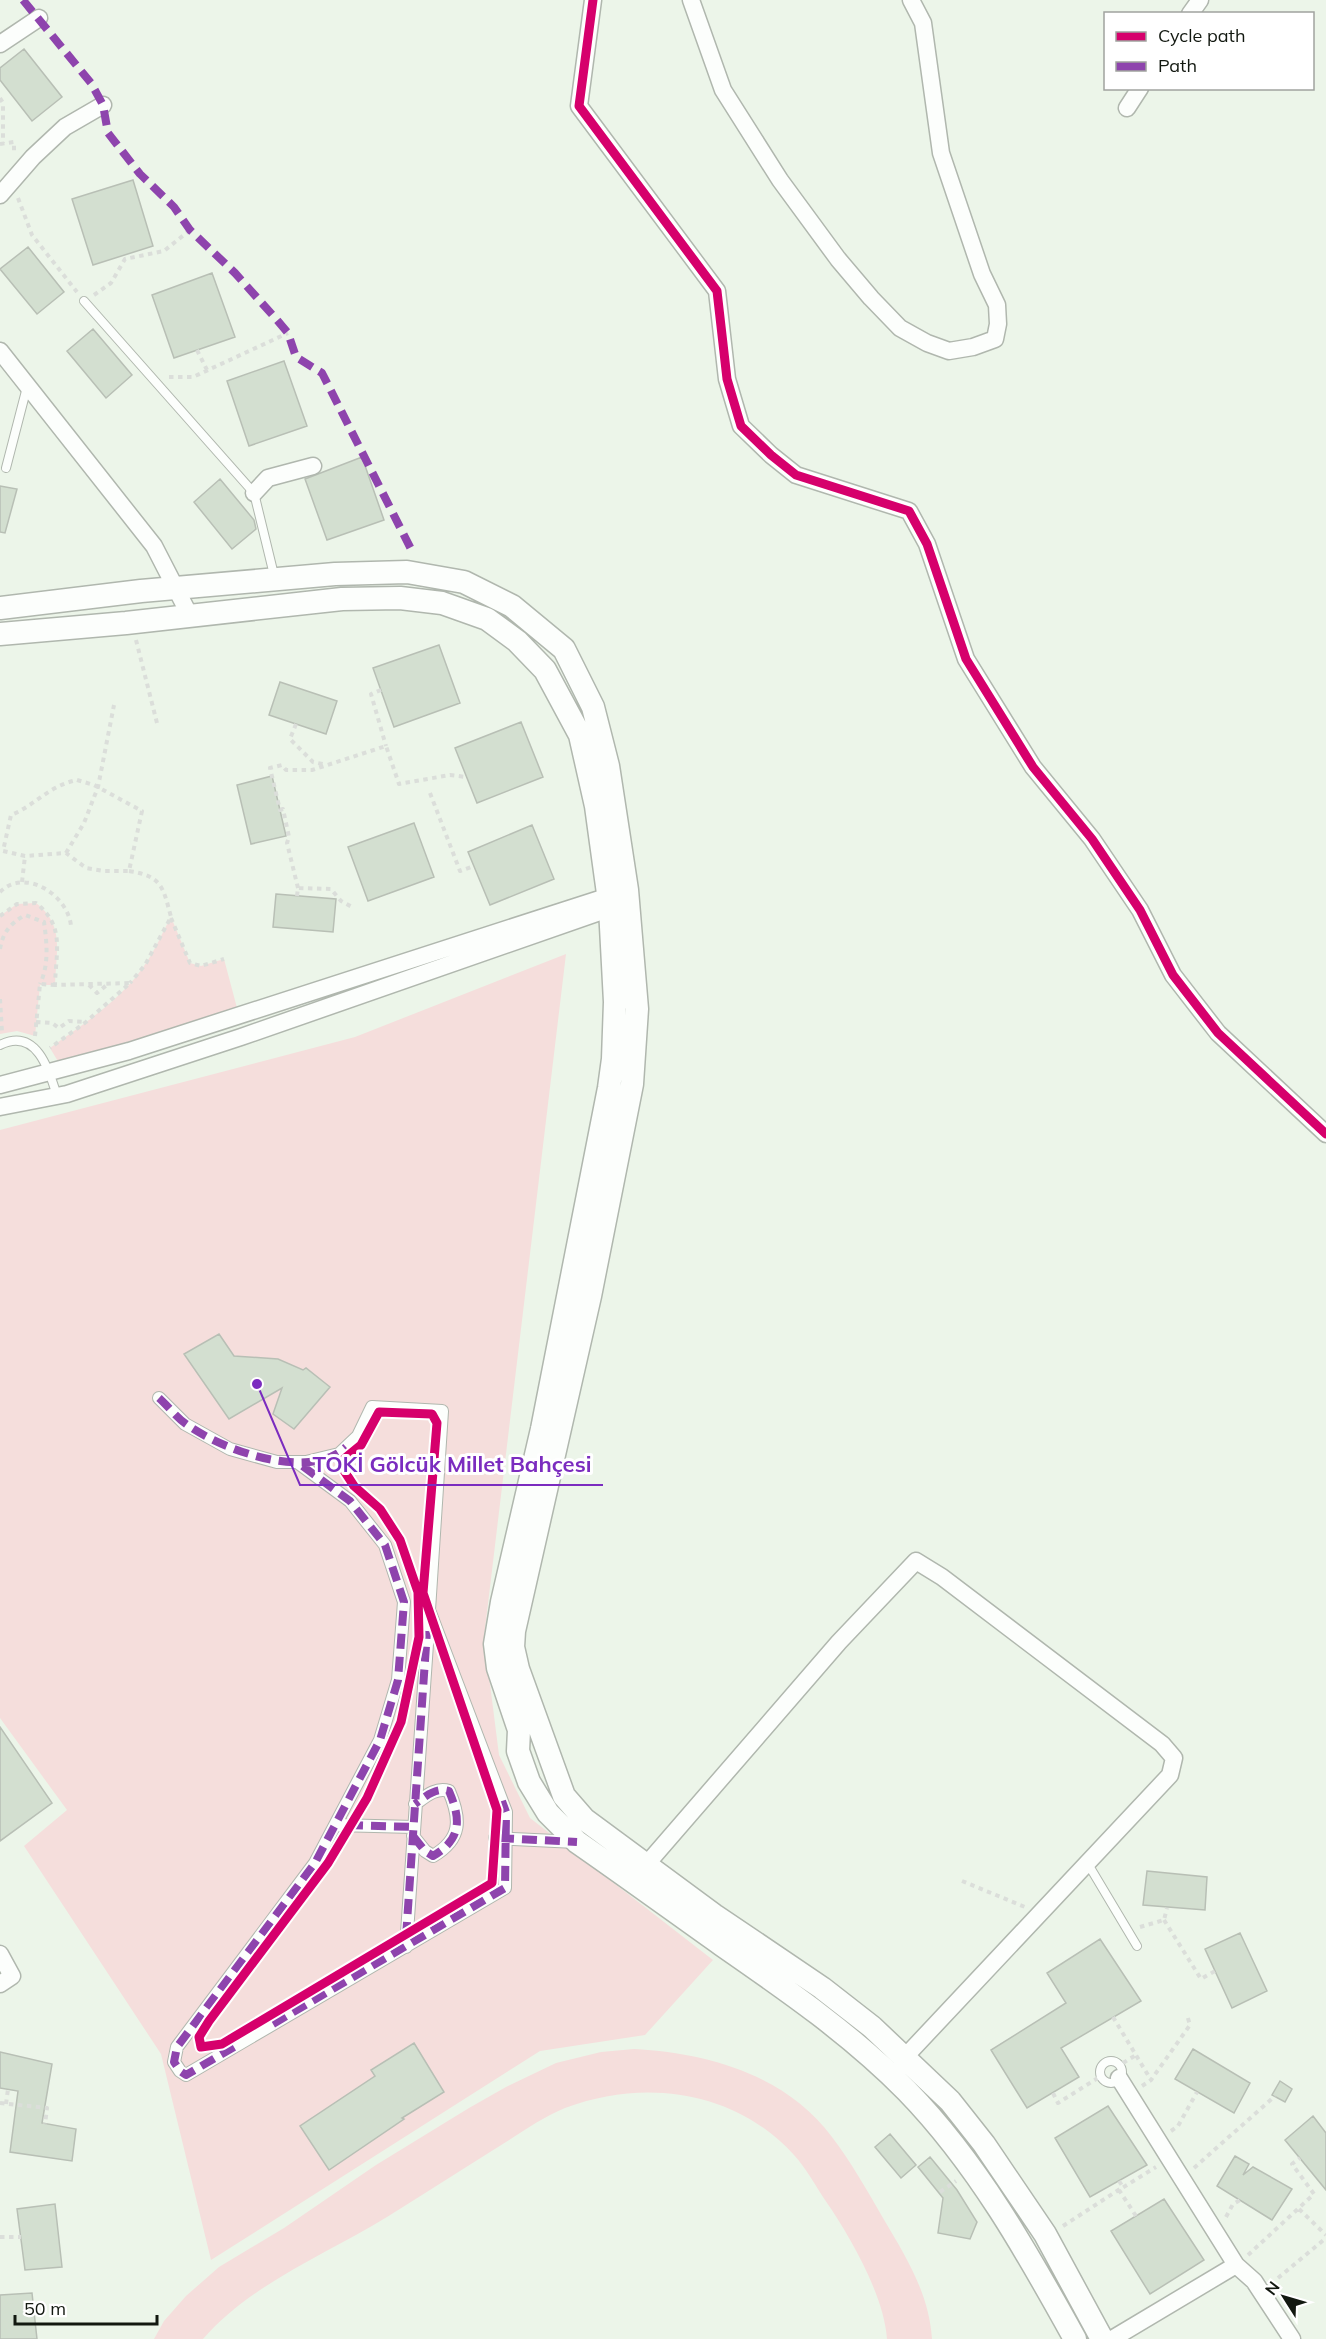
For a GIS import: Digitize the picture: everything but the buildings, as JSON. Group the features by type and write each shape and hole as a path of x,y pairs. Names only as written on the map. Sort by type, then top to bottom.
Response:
{"main road":[{"path":"0,608 176,588 335,574 407,572 464,582 512,606 564,649 593,707 608,766 619,899 637,1009 632,1084 590,1296 514,1631 513,1647 518,1669 564,1796 584,1819 714,1915 822,1988 872,2027 950,2101 984,2144 1045,2234 1102,2339"},
{"path":"0,634 126,623 189,614 342,599 400,598 442,603 487,619 517,641 545,670 580,735 619,899 613,1059 609,1088 542,1430 502,1602 495,1644 498,1668 519,1730 518,1751 529,1782 548,1813 577,1842 813,2008 907,2091 951,2140 982,2183 1013,2230 1075,2339"}],"street":[{"path":"593,0 579,106 717,291 727,379 741,426 796,475 909,511 927,544 966,659 1033,767 1092,839 1140,910 1173,975 1218,1033 1326,1134"},
{"path":"692,0 723,90 780,180 838,259 900,328 927,343 949,351 973,347 995,339 998,324 997,305 982,274 942,153 923,23 911,0"},
{"path":"0,44 39,18"},
{"path":"1127,108 1139,90"},
{"path":"6,188 33,157 66,127 103,105"},
{"path":"0,351 154,546 189,614"},
{"path":"254,493 268,478 313,466"},
{"path":"0,1084 139,1048 619,899"},
{"path":"0,1107 57,1096 241,1037 619,899"},
{"path":"159,1398 185,1424 230,1449 277,1462 306,1462 339,1454 358,1436 372,1407 442,1411 405,1947"},
{"path":"297,1462 350,1501 386,1545 405,1602 398,1680 380,1740 315,1863 177,2048 174,2062 186,2075 505,1888 501,1838 506,1812 429,1610"},
{"path":"646,1865 839,1642 916,1561 942,1576 1162,1744 1174,1758 1170,1775 904,2058"},
{"path":"414,1832 425,1851 433,1856 453,1840 458,1824 456,1806 449,1791 441,1789 432,1792 415,1804"},
{"path":"335,1825 414,1832"},
{"path":"501,1838 577,1842"},
{"path":"0,1954 12,1976 0,1984"},
{"path":"1120,2072 1169,2158 1236,2265 1254,2281 1292,2339"},
{"path":"1112,2339 1236,2265"}],"lane":[{"path":"84,301 254,493 275,580"},
{"path":"6,468 27,387"},
{"path":"0,1046 12,1040 25,1042 38,1052 50,1072 57,1096"},
{"path":"1088,1864 1137,1946"},
{"path":"1114,2061 1120,2072 1109,2082 1101,2076 1100,2069 1104,2063 1114,2061"}],"path":[{"path":"0,98 3,103 2,143 14,142 14,162"},
{"path":"6,188 32,235 84,301 111,283 125,259 164,251 190,230"},
{"path":"151,378 193,377 288,333"},
{"path":"197,350 207,370"},
{"path":"135,634 157,723"},
{"path":"381,690 371,694 399,784 450,775 466,777"},
{"path":"66,853 84,823 98,787 114,705"},
{"path":"296,724 290,739 313,762 327,765"},
{"path":"297,896 298,888 287,843 289,837 270,768 282,765 286,770 312,770 386,746"},
{"path":"129,871 142,811 98,787 77,780 61,783 20,812 11,815 1,852 25,856 66,853 86,868 146,873 159,881 190,963 201,966 224,960"},
{"path":"430,793 460,871 474,866"},
{"path":"22,882 25,856"},
{"path":"0,892 4,888 22,882 45,888 61,900 71,926"},
{"path":"298,888 331,889 341,901 354,908"},
{"path":"0,916 17,904 36,903 49,913 57,930 55,985"},
{"path":"0,949 3,935 14,922 25,915 44,922 47,958 45,973 40,984 35,1036"},
{"path":"50,1048 86,1022 130,984 145,965 171,917"},
{"path":"40,984 130,984"},
{"path":"88,984 97,993 108,984"},
{"path":"0,999 2,1033"},
{"path":"36,1022 52,1023 59,1028 69,1021 86,1022"},
{"path":"962,1881 1029,1908"},
{"path":"1167,1908 1164,1920 1201,1979"},
{"path":"1127,1930 1164,1920"},
{"path":"1194,1982 1215,1971"},
{"path":"1113,2017 1151,2080 1190,2025 1186,2015"},
{"path":"1120,2072 1136,2055"},
{"path":"1053,2093 1058,2103 1101,2076"},
{"path":"8,2089 3,2104 47,2108 45,2124"},
{"path":"1178,2126 1197,2092"},
{"path":"1181,2177 1200,2164 1275,2096"},
{"path":"1057,2229 1169,2158"},
{"path":"1236,2265 1314,2194 1292,2164 1300,2158"},
{"path":"940,2192 959,2179"},
{"path":"1119,2181 1122,2188 1119,2190 1136,2216"},
{"path":"1278,2278 1326,2236 1299,2209"},
{"path":"0,2237 21,2237"}],"shaded area":[{"path":"36,903 45,912 55,930 57,950 55,985 40,985 35,1036 17,1031 0,1034 0,916 17,904"},
{"path":"171,917 190,963 201,966 224,959 237,1008 135,1043 59,1063 50,1048 113,1001 124,990 148,960"},
{"path":"566,954 484,1637 499,1755 530,1818 713,1960 645,2035 540,2051 211,2260 161,2054 24,1846 67,1810 0,1718 0,1130 355,1037"},
{"path":"634,2049 690,2056 744,2071 792,2098 813,2116 832,2137 852,2166 908,2261 926,2306 932,2339 887,2339 880,2304 855,2248 802,2165 770,2133 744,2116 716,2104 687,2096 657,2093 626,2094 595,2099 558,2111 387,2217 266,2286 222,2319 203,2339 154,2339 164,2321 186,2296 219,2267 284,2228 376,2165 469,2108 556,2063 601,2052"}],"marked path":[{"path":"23,0 91,83 103,105 108,133 140,174 174,207 190,230 235,273 277,320 288,333 296,357 322,373 411,549"},
{"path":"159,1398 182,1421 202,1434 243,1452 289,1462 310,1462 330,1457 346,1447"},
{"path":"234,2047 186,2075 174,2062 177,2047 315,1863 380,1740 398,1680 404,1602 385,1545 350,1501 297,1462"},
{"path":"406,1937 427,1631"},
{"path":"413,1836 425,1851 433,1856 449,1843 454,1835 457,1819 449,1791 435,1791 415,1804"},
{"path":"273,2024 505,1888 506,1812 502,1801"},
{"path":"348,1825 414,1827"},
{"path":"499,1838 577,1842"}],"cycle path":[{"path":"593,0 579,106 717,291 727,379 741,426 796,475 909,511 927,544 966,659 1033,767 1092,839 1140,910 1173,975 1218,1033 1326,1134"},
{"path":"379,1412 432,1414 437,1423 423,1593 497,1810 492,1883 222,2044 201,2047 199,2037 209,2021 328,1863 367,1798 401,1722 419,1637 418,1592 400,1540 380,1509 354,1486 343,1469 344,1459 361,1445 379,1412"}],"place":[{"name":"TOKİ Gölcük Millet Bahçesi","path":"257,1384"}]}
